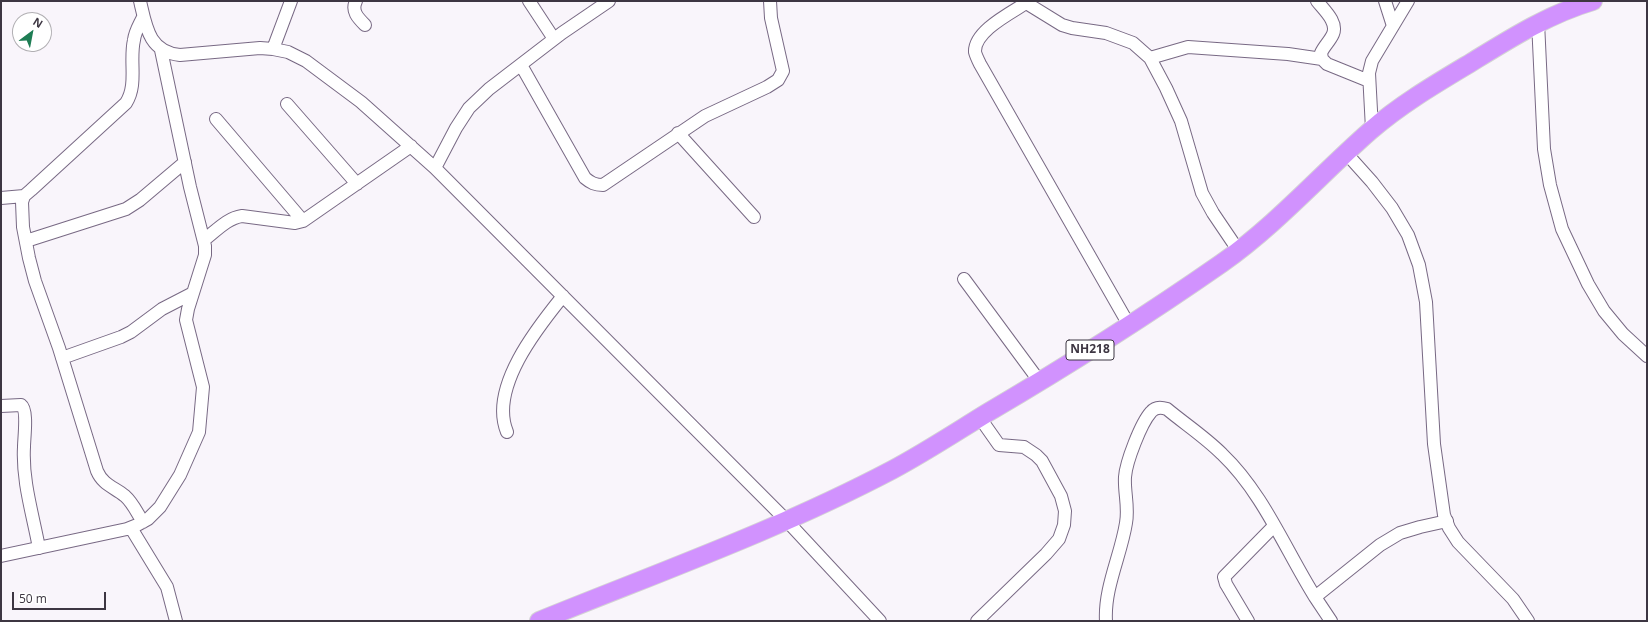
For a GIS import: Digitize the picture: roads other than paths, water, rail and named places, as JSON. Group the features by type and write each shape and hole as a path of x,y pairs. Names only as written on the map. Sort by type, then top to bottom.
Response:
{"highway":[{"name":"NH218","path":"539,621 566,616 787,521 892,470 1040,382 1238,250 1266,228 1372,129 1406,104 1447,77 1538,22 1559,7 1593,1"}],"street":[{"path":"140,1 148,33 153,42 161,50 170,54 180,55 260,48 288,52 306,61 362,102 435,168 563,296 787,521 880,621"},
{"path":"273,49 291,1"},
{"path":"356,1 354,12 358,19 365,25"},
{"path":"529,1 554,39"},
{"path":"435,168 456,128 469,108 489,89 554,39 609,1"},
{"path":"521,65 585,178 597,185 603,185 704,116 767,88 778,80 783,71 771,18 770,1"},
{"path":"1317,1 1331,19 1334,27 1333,34 1320,53 1322,59 1327,64 1369,81"},
{"path":"1385,1 1393,26"},
{"path":"1372,129 1369,73 1372,61 1408,1"},
{"path":"1129,324 975,53 977,43 983,34 995,23 1024,2 1062,25 1106,33 1133,43 1150,58 1181,121 1202,193 1212,213 1238,250"},
{"path":"143,522 131,502 125,496 104,483 100,478 62,358 35,281 26,241 22,202 24,196 126,103 131,96 133,87 134,40 144,17"},
{"path":"1538,22 1544,148 1550,185 1562,229 1588,284 1604,311 1624,334 1647,356"},
{"path":"1150,58 1188,47 1288,54 1322,59"},
{"path":"1,556 131,528 143,522 160,507 180,475 199,432 203,387 186,320 205,255 204,240 185,162 161,50"},
{"path":"287,104 357,184"},
{"path":"216,119 303,221"},
{"path":"678,133 754,217"},
{"path":"204,240 228,220 234,217 242,216 295,223 303,221 411,146"},
{"path":"1346,154 1372,182 1392,208 1408,235 1419,265 1426,302 1434,444 1441,497 1447,521 1458,542 1513,598 1528,621"},
{"path":"26,241 126,209 140,200 185,162"},
{"path":"1,198 24,196"},
{"path":"964,279 1040,382"},
{"path":"62,358 131,332 162,309 193,293"},
{"path":"507,432 503,422 503,410 505,395 511,377 523,351 539,326 563,296"},
{"path":"1,406 21,406 25,412 23,453 39,548"},
{"path":"1106,621 1108,597 1126,522 1127,508 1125,478 1128,461 1135,442 1147,418 1151,412 1162,407 1222,454 1242,476 1265,509 1297,568 1331,621"},
{"path":"977,621 1046,554 1059,539 1064,525 1065,511 1061,496 1042,461 1036,455 1024,448 999,445 980,418"},
{"path":"1315,596 1380,544 1400,533 1420,526 1447,521"},
{"path":"1248,621 1226,584 1224,577 1274,526"},
{"path":"131,528 167,587 176,621"}]}
